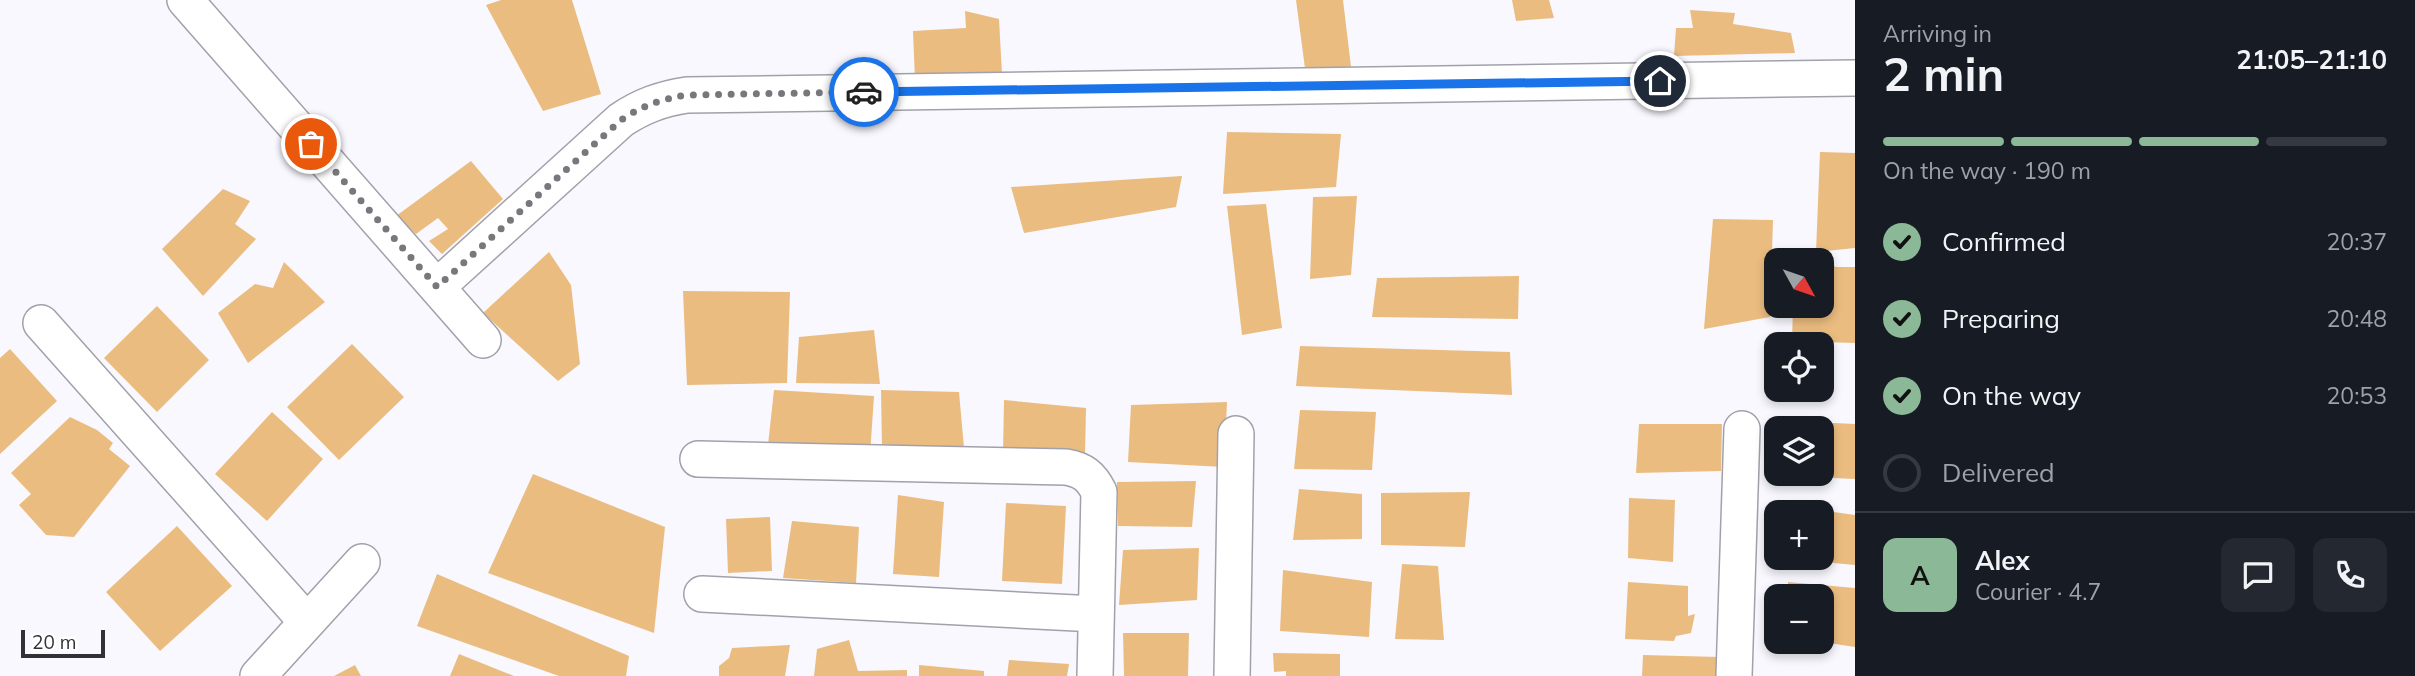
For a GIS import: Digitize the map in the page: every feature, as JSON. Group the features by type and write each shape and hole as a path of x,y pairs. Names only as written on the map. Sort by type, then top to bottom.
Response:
{"street":[{"path":"185,0 483,340"},
{"path":"437,287 621,120 640,107 662,99 687,95 1855,79"},
{"path":"41,323 307,622"},
{"path":"1734,676 1742,429"},
{"path":"1232,676 1236,434"},
{"path":"698,459 1066,467 1080,470 1093,480 1099,492 1095,676"},
{"path":"258,676 362,562"},
{"path":"702,594 1096,614"}],"building":[{"path":"501,0 572,0 601,94 543,111 486,5"},
{"path":"1296,0 1343,0 1352,75 1306,76"},
{"path":"1512,0 1549,0 1554,18 1516,21"},
{"path":"1690,10 1735,13 1733,24 1791,33 1795,53 1674,56 1676,28 1693,28"},
{"path":"965,11 999,19 1002,74 915,80 913,31 966,28"},
{"path":"1227,132 1341,134 1336,187 1223,194"},
{"path":"1820,152 1855,153 1855,248 1834,250 1834,248 1816,248"},
{"path":"471,161 503,199 442,254 429,241 448,229 438,218 416,234 396,216"},
{"path":"1182,176 1176,207 1024,233 1011,187"},
{"path":"223,189 250,201 235,224 256,239 203,296 162,249"},
{"path":"1357,196 1351,275 1310,279 1313,197"},
{"path":"1266,204 1282,328 1242,335 1227,206"},
{"path":"1713,219 1773,220 1772,248 1764,248 1764,318 1704,329"},
{"path":"549,252 571,285 580,364 558,381 483,313"},
{"path":"284,262 325,302 248,363 218,313 255,284 273,288"},
{"path":"1834,265 1855,267 1855,343 1834,342 1834,332 1792,332 1793,318 1834,318"},
{"path":"1519,276 1518,319 1372,317 1377,278"},
{"path":"683,291 790,292 787,383 687,385"},
{"path":"157,306 209,360 157,412 104,358"},
{"path":"874,330 880,384 796,383 799,337"},
{"path":"352,344 404,397 339,460 287,407"},
{"path":"1300,346 1510,352 1512,395 1296,386"},
{"path":"10,349 57,401 0,454 0,358"},
{"path":"774,390 874,396 870,455 767,454"},
{"path":"881,390 959,392 964,448 882,448"},
{"path":"1004,400 1086,408 1085,455 1003,453"},
{"path":"1227,402 1224,467 1128,462 1131,405"},
{"path":"1300,410 1376,412 1372,470 1294,469"},
{"path":"272,412 323,459 267,521 215,474"},
{"path":"70,417 97,430 113,443 109,449 130,466 74,537 46,535 19,505 31,494 11,473"},
{"path":"1834,423 1855,424 1855,479 1834,478"},
{"path":"1639,424 1722,424 1721,471 1636,473"},
{"path":"533,474 665,527 654,633 488,573"},
{"path":"1196,481 1192,527 1118,526 1117,482"},
{"path":"1299,489 1362,494 1362,539 1293,540"},
{"path":"1470,492 1465,547 1381,545 1381,493"},
{"path":"898,495 944,502 939,577 893,574"},
{"path":"1629,498 1675,500 1673,562 1628,558"},
{"path":"1006,503 1066,506 1062,584 1002,581"},
{"path":"1834,512 1855,515 1855,565 1834,563"},
{"path":"770,517 772,571 728,573 726,519"},
{"path":"792,521 859,527 856,583 783,578"},
{"path":"177,526 232,586 160,651 106,592"},
{"path":"1199,548 1197,600 1119,605 1123,550"},
{"path":"1402,564 1438,566 1444,640 1395,639"},
{"path":"1283,570 1372,582 1369,637 1280,631"},
{"path":"437,574 629,656 626,676 559,676 417,626"},
{"path":"1628,582 1688,586 1688,616 1695,614 1691,633 1676,636 1674,641 1625,639"},
{"path":"1834,586 1855,588 1855,647 1834,644"},
{"path":"1123,633 1189,633 1188,676 1124,676"},
{"path":"849,640 858,671 907,670 907,676 814,676 817,649"},
{"path":"790,645 785,676 719,676 719,666 729,658 732,648"},
{"path":"1273,653 1340,654 1340,676 1286,676 1286,671 1274,672"},
{"path":"459,654 514,676 450,676"},
{"path":"1643,655 1720,657 1720,676 1642,676"},
{"path":"1009,660 1069,664 1067,676 1007,676"},
{"path":"355,665 361,676 334,676"},
{"path":"919,665 984,671 984,676 919,676"}],"way so far":[{"path":"311,144 437,287 621,120 640,107 662,99 687,95 864,92"}],"route":[{"path":"864,92 1660,81"}]}
